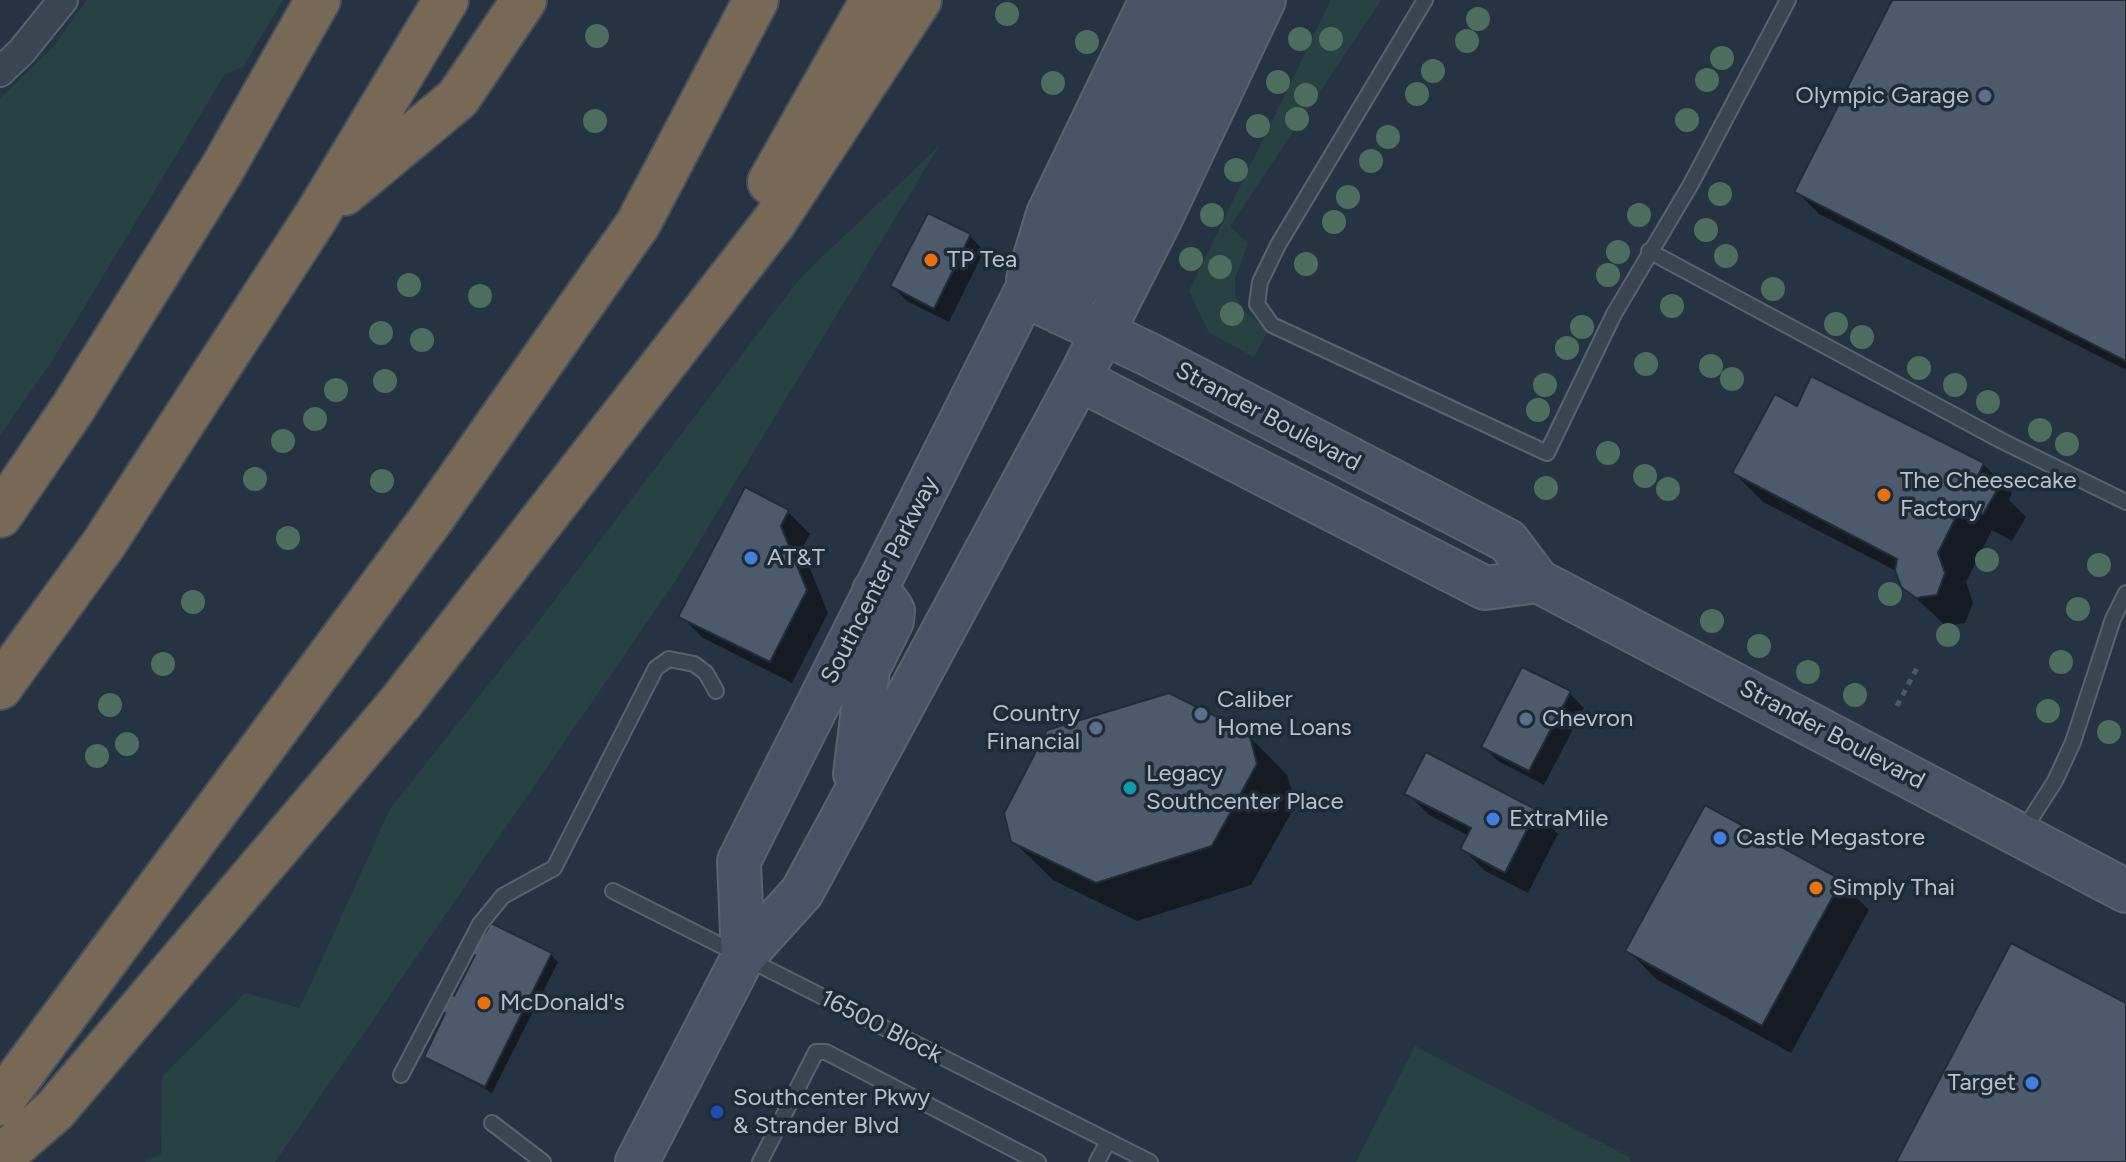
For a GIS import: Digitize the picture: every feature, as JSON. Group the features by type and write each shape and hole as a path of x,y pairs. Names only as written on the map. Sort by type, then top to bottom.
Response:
{"highway":[{"path":"0,515 73,408 222,169 318,0"},
{"path":"0,687 103,545 317,215 446,0"},
{"path":"317,215 458,98 524,0"},
{"path":"0,1103 432,518 638,224 756,0"},
{"path":"651,380 873,0"},
{"path":"0,1158 55,1110 401,702 774,222 919,0"}],"main road":[{"path":"1024,295 1048,214 1151,0"},
{"name":"Southcenter Parkway","path":"1079,379 1061,313 1083,226 1192,0"},
{"path":"1061,313 1115,232 1230,0"},
{"name":"Southcenter Parkway","path":"637,1162 743,957 802,892 1079,379 1264,0"},
{"name":"Southcenter Parkway","path":"743,957 739,861 1024,295 1083,226"},
{"name":"Strander Boulevard","path":"1024,295 1103,332 1508,541 1538,581 2126,891"},
{"path":"1079,379 1485,588 1538,581"},
{"path":"851,799 868,669 892,621 893,611 874,591"}],"street":[{"path":"0,72 22,51 63,0"}],"lane":[{"path":"1425,0 1278,245 1260,282 1257,304 1272,325 1547,453 1649,251 1691,184 1788,0"},
{"path":"1649,251 2002,441 2126,502"},
{"path":"2021,834 2055,781 2073,742 2113,619 2126,593"},
{"path":"401,1075 480,924 503,896 554,868 656,668 669,659 694,664 706,673 716,691"},
{"name":"16500 Block","path":"613,891 1150,1162"},
{"path":"760,1162 816,1052 826,1052 1038,1162"},
{"path":"492,1123 543,1162"},
{"path":"1097,1162 1108,1141"}],"path":[{"path":"1897,706 1917,668"}],"green space":[{"path":"87,0 283,0 243,67 225,74 50,364 0,435 0,98 52,48"},
{"path":"1331,0 1381,0 1230,226 1248,243 1235,278 1235,296 1244,311 1268,331 1254,357 1209,333 1189,291"},
{"path":"939,146 676,580 275,1162 144,1162 161,1154 162,1077 245,993 300,1008 390,809 541,618 801,277"},
{"path":"1415,1046 1631,1158 1630,1162 1356,1162"}],"building":[{"name":"Olympic Garage","path":"1892,0 2126,0 2126,361 1794,192"},
{"name":"TP Tea","path":"928,213 971,234 934,309 890,286"},
{"name":"The Cheesecake Factory","path":"1811,376 1984,463 1978,476 1999,487 1983,514 1963,503 1938,553 1945,573 1937,595 1916,598 1901,587 1895,570 1897,559 1732,473 1775,394 1797,406"},
{"name":"AT&T","path":"745,487 789,510 781,526 807,590 770,662 678,617"},
{"name":"Chevron","path":"1522,667 1571,691 1529,771 1481,747"},
{"name":"Legacy Southcenter Place","path":"1169,693 1249,733 1257,764 1212,846 1096,883 1011,842 1004,813 1047,730"},
{"name":"ExtraMile","path":"1426,752 1537,810 1505,873 1460,849 1471,828 1404,794"},
{"path":"1705,805 1842,880 1762,1026 1625,951"},
{"name":"McDonald's","path":"491,923 552,953 485,1087 424,1057 445,1013 438,1010 447,992 454,996 475,955 470,952 481,931 485,933"},
{"name":"Target","path":"2011,943 2126,1003 2126,1162 1896,1162"}],"place":[{"name":"Olympic Garage","path":"1985,96"},
{"name":"TP Tea","path":"931,260"},
{"name":"The Cheesecake Factory","path":"1884,495"},
{"name":"AT&T","path":"751,558"},
{"name":"Caliber Home Loans","path":"1201,714"},
{"name":"Chevron","path":"1526,719"},
{"name":"Country Financial","path":"1096,728"},
{"name":"Legacy Southcenter Place","path":"1130,788"},
{"name":"ExtraMile","path":"1493,819"},
{"name":"Castle Megastore","path":"1720,838"},
{"name":"Simply Thai","path":"1816,888"},
{"name":"McDonald's","path":"484,1003"},
{"name":"Target","path":"2032,1083"},
{"name":"Southcenter Pkwy & Strander Blvd","path":"717,1112"}]}
